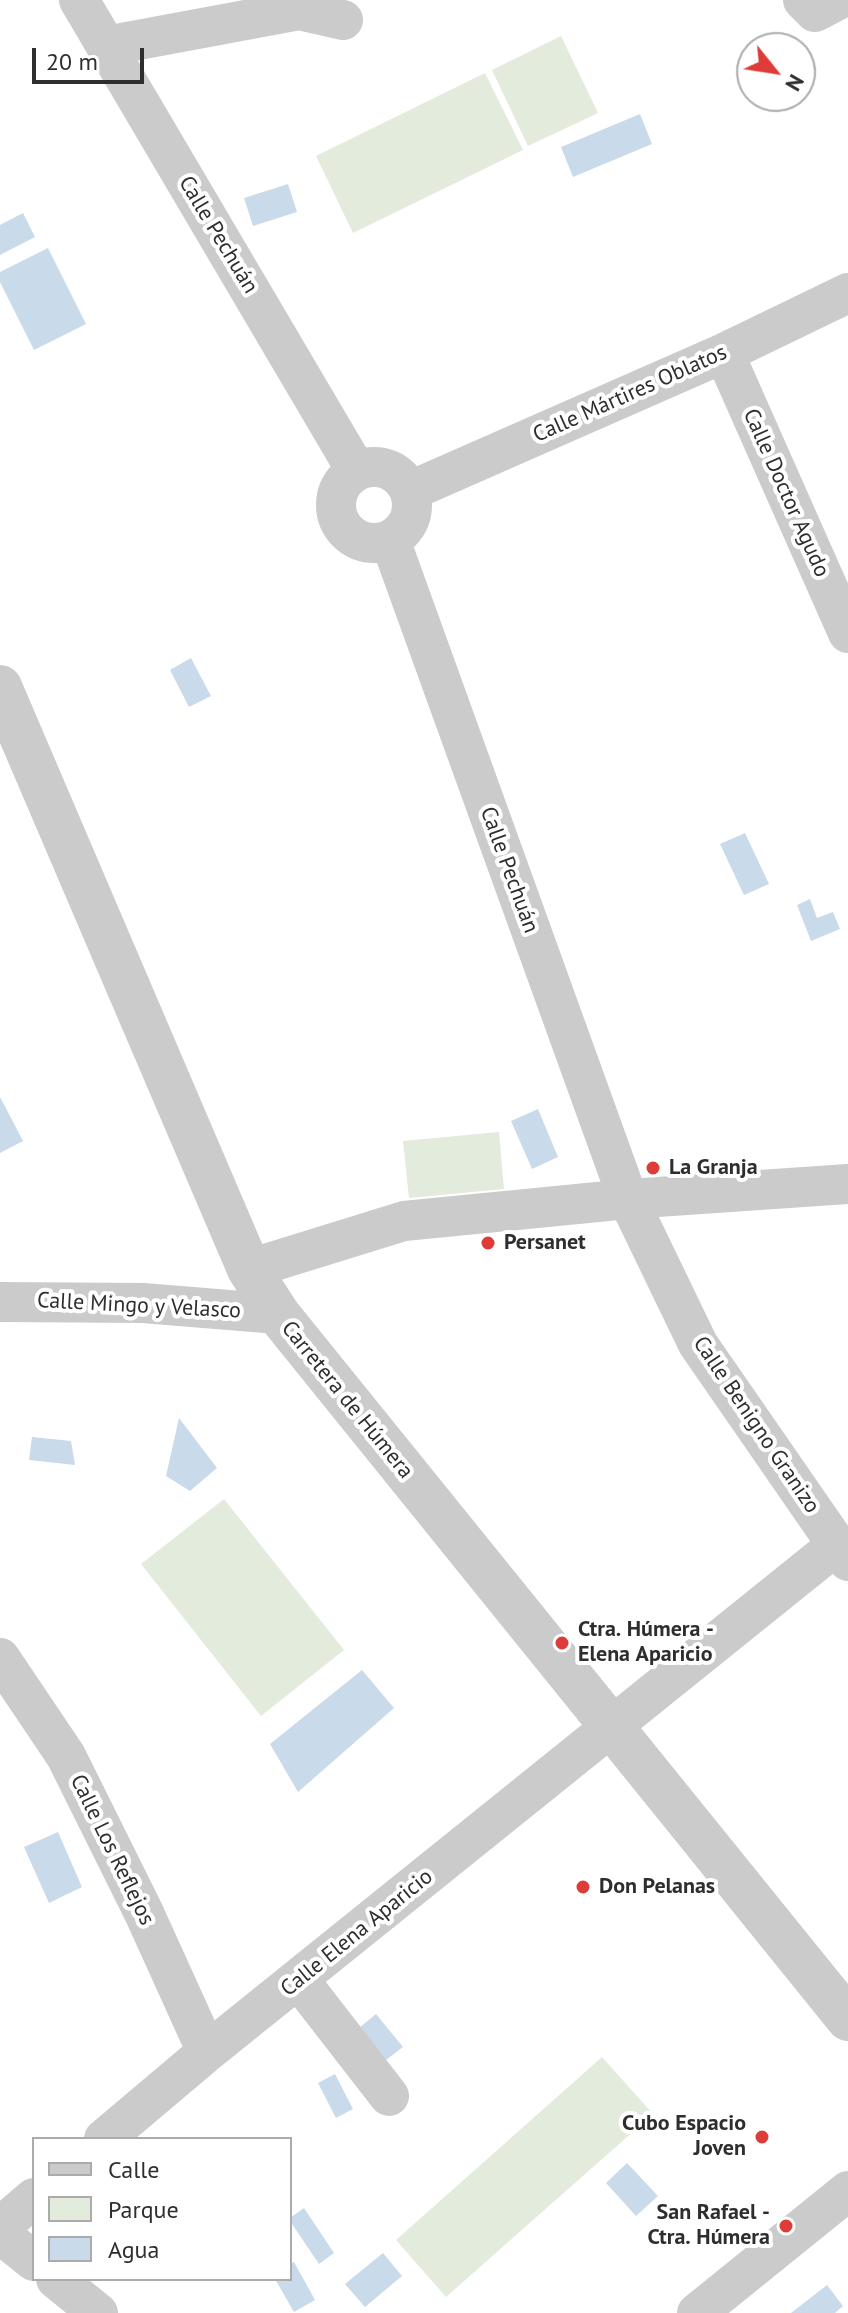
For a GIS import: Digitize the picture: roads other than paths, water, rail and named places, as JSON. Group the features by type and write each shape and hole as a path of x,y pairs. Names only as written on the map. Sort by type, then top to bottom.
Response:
{"street":[{"name":"Calle Pechuán","path":"79,0 356,470"},
{"path":"803,0 815,12 838,0"},
{"path":"106,46 299,10 343,20"},
{"name":"Calle Mártires Oblatos","path":"410,491 724,353 848,293"},
{"name":"Calle Doctor Agudo","path":"724,353 848,633"},
{"path":"369,467 393,472 410,491 412,505 409,520 390,540 373,543 357,539 344,528 337,514 336,497 344,481 356,470 369,467"},
{"name":"Calle Pechuán","path":"390,540 628,1199"},
{"name":"Carretera de Húmera","path":"0,687 249,1269 278,1314 848,2019"},
{"path":"249,1269 404,1221 628,1199 848,1184"},
{"name":"Calle Benigno Granizo","path":"628,1199 698,1344 842,1553"},
{"name":"Calle Mingo y Velasco","path":"0,1302 143,1303 278,1314"},
{"name":"Calle Elena Aparicio","path":"106,2137 207,2052 611,1728 842,1553"},
{"name":"Calle Los Reflejos","path":"0,1658 66,1756 144,1913 207,2052"},
{"path":"299,1980 389,2096"},
{"path":"697,2313 848,2191"},
{"path":"0,2227 32,2200"},
{"path":"0,2234 32,2259"},
{"path":"58,2281 98,2313"}],"water":[{"path":"640,114 652,144 573,177 561,147"},
{"path":"288,184 297,212 253,226 244,198"},
{"path":"23,213 35,237 0,255 0,225"},
{"path":"48,248 86,324 34,350 0,282 0,272"},
{"path":"191,658 211,696 189,707 170,670"},
{"path":"745,833 769,884 744,895 720,844"},
{"path":"810,899 817,918 833,912 840,929 811,941 797,905"},
{"path":"0,1097 23,1141 0,1153"},
{"path":"538,1109 558,1157 532,1169 511,1121"},
{"path":"179,1418 217,1468 190,1491 166,1476"},
{"path":"32,1437 71,1441 75,1465 29,1460"},
{"path":"362,1670 394,1708 298,1792 270,1744"},
{"path":"58,1832 82,1887 49,1903 24,1847"},
{"path":"376,2014 403,2047 386,2060 359,2028"},
{"path":"335,2074 353,2109 336,2118 318,2083"},
{"path":"627,2163 658,2196 636,2216 606,2183"},
{"path":"304,2208 334,2253 319,2264 292,2224 292,2217"},
{"path":"383,2253 402,2276 365,2307 345,2284"},
{"path":"292,2263 315,2300 294,2312 276,2281 292,2281"},
{"path":"827,2285 843,2306 835,2313 791,2313"}],"place":[{"name":"La Granja","path":"653,1168"},
{"name":"Persanet","path":"488,1243"},
{"name":"Ctra. Húmera - Elena Aparicio","path":"562,1643"},
{"name":"Don Pelanas","path":"583,1887"},
{"name":"Cubo Espacio Joven","path":"762,2137"},
{"name":"San Rafael - Ctra. Húmera","path":"786,2226"}]}
